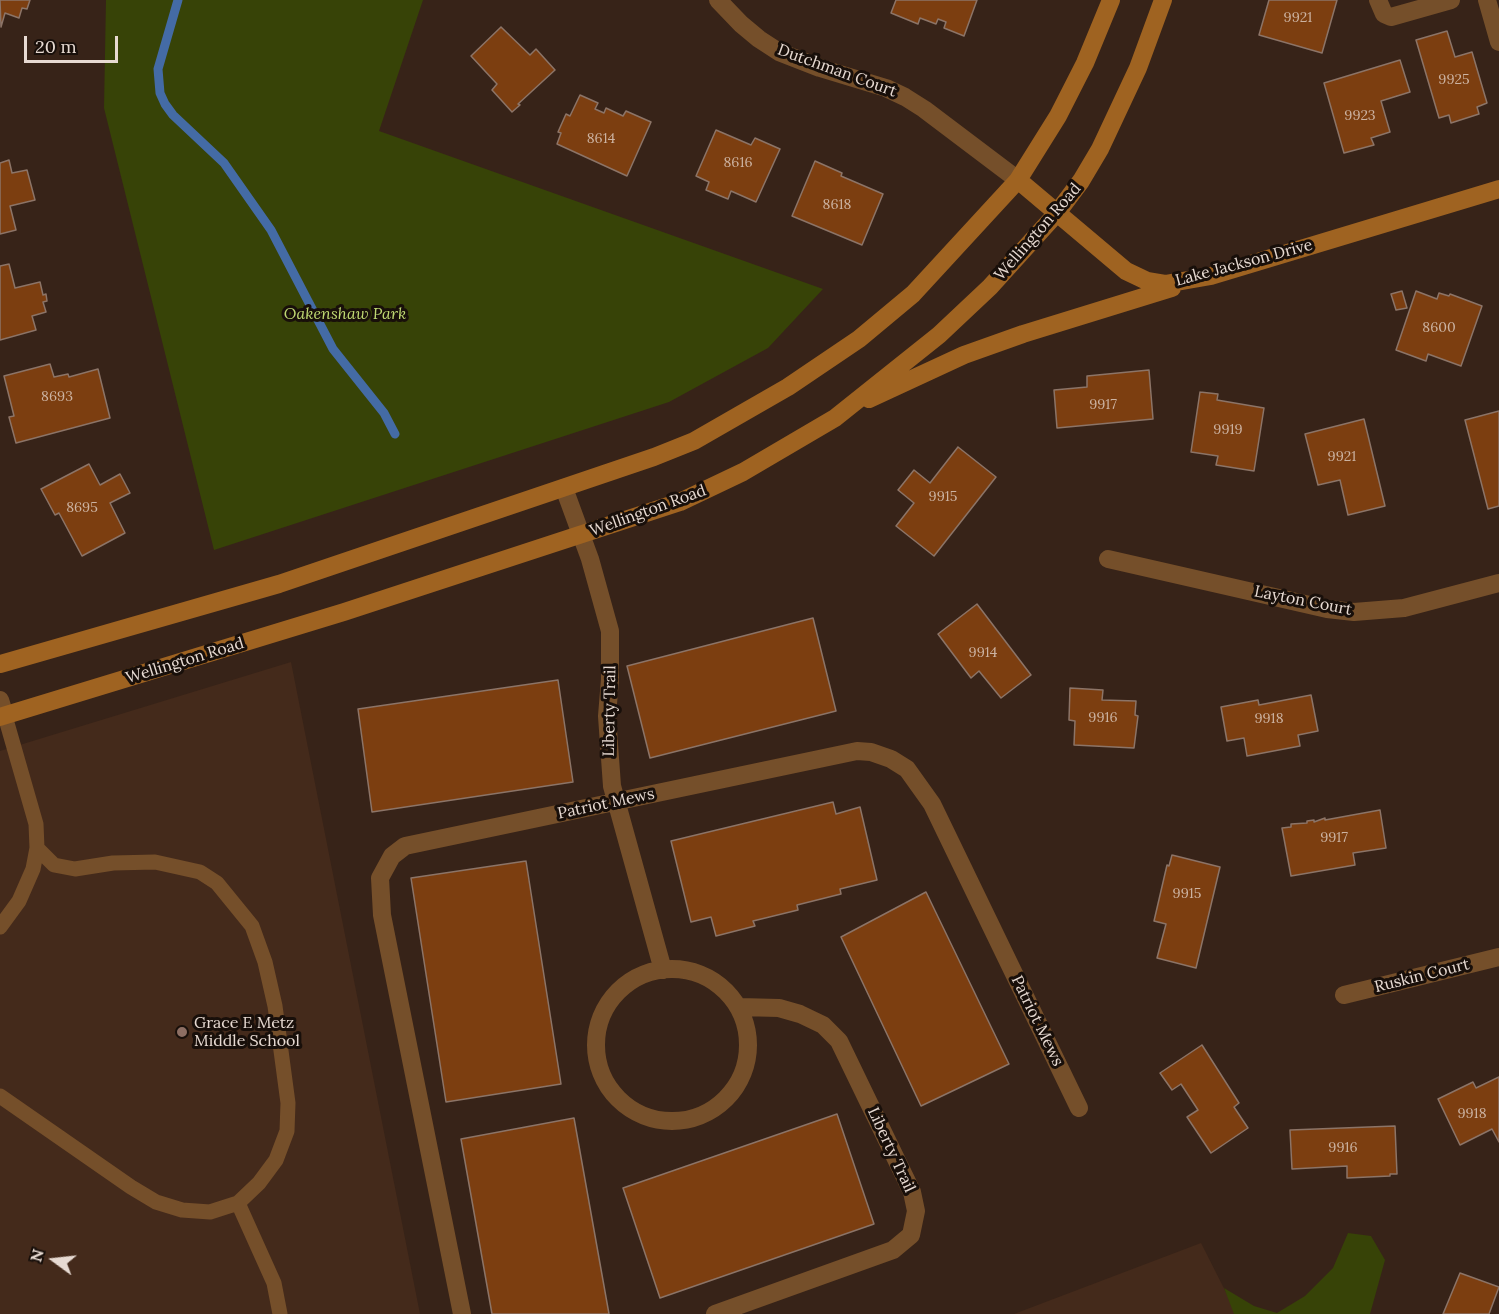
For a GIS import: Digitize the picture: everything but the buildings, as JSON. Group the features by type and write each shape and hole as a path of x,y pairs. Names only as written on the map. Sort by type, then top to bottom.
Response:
{"main road":[{"path":"0,664 279,584 564,488 694,441 788,387 859,339 912,294 1018,180 1058,116 1085,63 1111,0"},
{"name":"Wellington Road","path":"2,711 344,612 680,502 715,486 835,418 939,335 990,287 1057,213 1081,181 1100,149 1138,68 1163,0"},
{"name":"Lake Jackson Drive","path":"1018,180 1126,271 1147,281 1165,284 1211,276 1499,189"},
{"path":"845,410 974,352 1077,317 1211,276"}],"street":[{"name":"Dutchman Court","path":"718,0 759,39 779,52 820,68 886,88 905,97 1018,180"},
{"path":"1378,0 1384,14 1391,17 1451,0"},
{"path":"1487,0 1499,42"},
{"name":"Liberty Trail","path":"564,488 599,589 610,631 610,680 606,716 612,786 663,970"},
{"name":"Layton Court","path":"1108,559 1327,609 1354,612 1404,608 1499,583"},
{"name":"Patriot Mews","path":"462,1314 382,915 380,878 392,856 405,846 856,751 871,752 891,759 907,769 932,804 1079,1108"},
{"name":"Ruskin Court","path":"1344,995 1499,957"},
{"path":"673,969 693,971 711,979 727,991 739,1007 746,1025 749,1045 746,1065 739,1084 726,1100 711,1112 692,1120 673,1122 653,1120 634,1112 618,1100 606,1084 598,1065 596,1046 598,1025 606,1007 618,991 634,979 653,971 673,969"},
{"name":"Liberty Trail","path":"715,1314 893,1250 911,1235 916,1211 912,1192 839,1041 823,1025 800,1014 778,1008 739,1007"}],"lane":[{"path":"0,927 19,901 33,869 37,848 36,824 2,711"},
{"path":"0,1096 131,1187 156,1202 182,1210 210,1212 238,1203 260,1183 276,1160 287,1131 288,1103 275,1006 265,962 252,926 218,883 200,872 155,862 133,861 75,869 54,865 37,848"},
{"path":"238,1203 274,1283 280,1314"}],"shaded area":[{"name":"Grace E Metz Middle School","path":"291,662 420,1314 0,1314 0,751"},
{"path":"1201,1243 1237,1314 1014,1314"}],"green space":[{"name":"Oakenshaw Park","path":"106,0 423,0 379,131 823,289 768,348 669,402 214,550 104,108"},
{"path":"1348,1233 1371,1236 1385,1260 1370,1314 1234,1314 1224,1288 1254,1306 1277,1313 1305,1296 1333,1268"}],"waterway":[{"path":"178,0 158,69 160,93 165,104 173,115 224,163 271,230 333,349 384,413 395,434"}],"place":[{"name":"Grace E Metz Middle School","path":"182,1032"}]}
